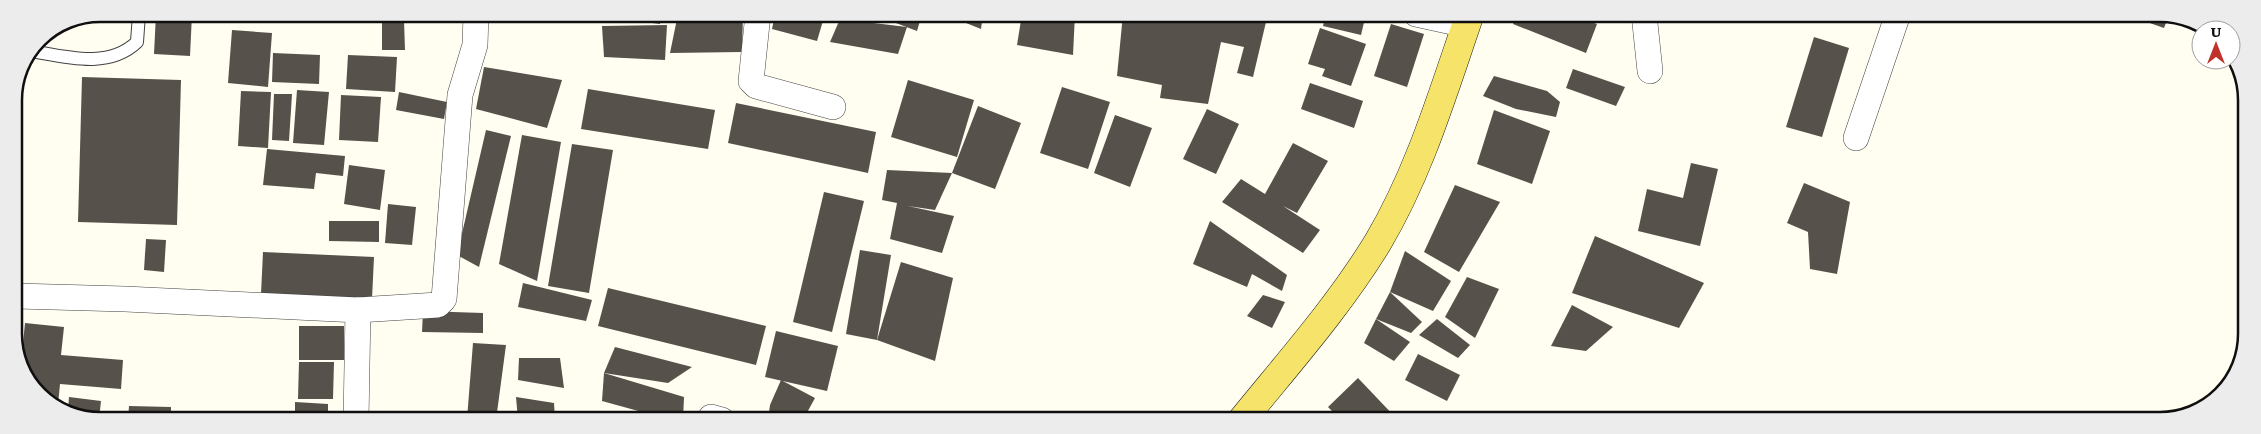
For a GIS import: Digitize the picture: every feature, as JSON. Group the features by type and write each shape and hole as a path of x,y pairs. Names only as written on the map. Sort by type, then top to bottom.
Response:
{"main road":[{"path":"1249,412 1321,324 1378,241 1432,128 1467,23"}],"street":[{"path":"23,296 125,298 358,310 438,305 444,298 460,95 475,45 476,23"},
{"path":"757,23 751,81 756,86 833,107"},
{"path":"1645,23 1650,71"},
{"path":"1856,138 1895,23"},
{"path":"356,412 358,310"}],"lane":[{"path":"39,52 82,61 105,58 124,51 137,42 139,23"}],"building":[{"path":"156,23 192,23 190,56 154,54"},
{"path":"382,23 404,23 405,50 382,50"},
{"path":"676,23 743,23 742,52 670,53"},
{"path":"773,23 822,23 817,41 772,29"},
{"path":"838,23 874,23 907,27 898,54 830,42"},
{"path":"896,23 919,23 917,31"},
{"path":"966,23 982,23 981,29"},
{"path":"1021,23 1075,23 1073,55 1017,45"},
{"path":"1122,23 1266,23 1253,77 1237,73 1244,47 1221,42 1208,104 1160,98 1162,85 1117,76"},
{"path":"1324,23 1364,23 1361,35 1323,26"},
{"path":"1594,23 1597,24 1586,53 1513,24"},
{"path":"2150,23 2166,23 2164,28"},
{"path":"1391,24 1424,34 1407,87 1374,76"},
{"path":"667,25 665,60 604,57 602,26"},
{"path":"1320,28 1366,44 1351,86 1322,76 1325,69 1308,64"},
{"path":"232,30 272,33 268,87 228,83"},
{"path":"1814,37 1849,48 1822,137 1786,127"},
{"path":"273,53 320,55 319,84 272,82"},
{"path":"348,55 397,57 395,92 346,89"},
{"path":"484,67 562,80 547,128 476,109"},
{"path":"1573,69 1625,87 1616,106 1566,88"},
{"path":"1494,76 1547,91 1560,102 1556,117 1516,109 1483,96"},
{"path":"82,77 181,80 177,225 78,222"},
{"path":"908,80 974,100 957,157 891,137"},
{"path":"1310,83 1363,101 1354,128 1301,109"},
{"path":"1062,87 1110,102 1088,169 1040,153"},
{"path":"588,89 715,110 708,149 581,129"},
{"path":"297,90 329,92 324,145 293,143"},
{"path":"241,91 271,92 268,148 238,146"},
{"path":"399,92 447,102 444,119 396,110"},
{"path":"274,94 292,94 289,141 272,140"},
{"path":"341,95 381,97 378,142 339,140"},
{"path":"736,103 876,132 868,173 728,143"},
{"path":"978,106 1021,123 995,189 952,173"},
{"path":"1207,109 1239,124 1216,174 1183,159"},
{"path":"1494,110 1550,131 1532,184 1477,164"},
{"path":"1115,115 1152,128 1130,187 1094,173"},
{"path":"486,130 511,136 479,267 457,255"},
{"path":"522,135 561,142 537,281 499,264"},
{"path":"1293,143 1328,161 1297,213 1283,206 1320,230 1303,253 1222,202 1241,179 1265,194"},
{"path":"572,144 613,150 589,293 548,286"},
{"path":"267,149 345,156 343,176 316,173 314,189 263,185"},
{"path":"1691,163 1718,169 1700,246 1638,231 1647,189 1683,198"},
{"path":"349,165 385,170 380,210 344,204"},
{"path":"887,170 952,173 935,210 908,206 954,216 942,253 890,239 897,203 882,200"},
{"path":"1804,183 1850,202 1837,274 1810,269 1808,232 1787,223"},
{"path":"1455,185 1500,202 1459,272 1424,252"},
{"path":"824,192 864,201 832,332 793,322"},
{"path":"388,204 416,207 412,245 385,243"},
{"path":"329,221 379,221 379,242 329,241"},
{"path":"1210,221 1287,275 1282,291 1252,274 1247,287 1193,264"},
{"path":"1595,236 1704,283 1679,328 1572,293"},
{"path":"146,239 166,240 164,272 144,270"},
{"path":"860,250 891,255 877,340 846,334"},
{"path":"1405,251 1451,281 1433,311 1390,292"},
{"path":"263,252 374,257 372,299 261,294"},
{"path":"901,262 953,278 935,361 877,340"},
{"path":"1467,277 1499,289 1475,338 1445,317"},
{"path":"523,283 592,300 586,321 518,307"},
{"path":"608,288 766,326 756,365 598,326"},
{"path":"1390,292 1422,322 1411,333 1376,319"},
{"path":"1263,295 1285,302 1272,328 1247,316"},
{"path":"1572,305 1613,327 1586,351 1551,346"},
{"path":"423,311 483,313 483,333 422,332"},
{"path":"1376,319 1410,342 1394,361 1364,343"},
{"path":"1437,319 1470,345 1458,358 1419,335"},
{"path":"25,323 64,327 61,355 123,360 121,389 60,384 59,399 42,385 33,373 28,363 23,339"},
{"path":"299,326 344,326 344,360 299,360"},
{"path":"776,331 838,346 827,391 765,377"},
{"path":"473,343 506,345 497,412 468,412"},
{"path":"615,347 692,367 668,383 604,373"},
{"path":"1418,354 1460,375 1447,401 1405,380"},
{"path":"519,358 560,358 564,388 518,380"},
{"path":"299,362 334,362 333,399 298,399"},
{"path":"604,373 684,397 683,412 642,412 602,401"},
{"path":"1358,378 1390,412 1333,412 1328,407"},
{"path":"781,380 815,398 807,412 769,412 770,405"},
{"path":"69,397 101,401 100,412 80,409 68,404"},
{"path":"516,397 554,403 555,412 517,412"},
{"path":"295,402 328,404 328,412 295,412"},
{"path":"129,406 171,407 171,412 129,412"}]}
